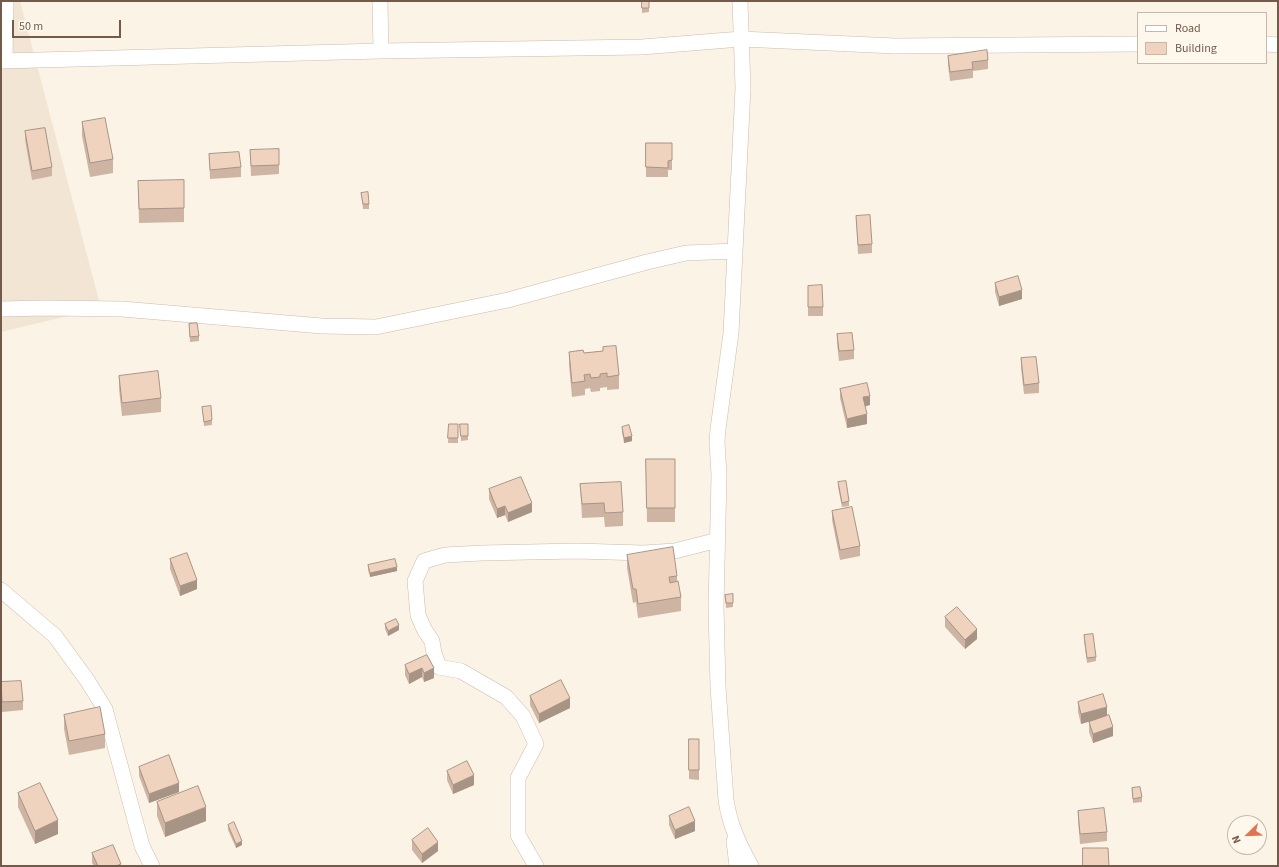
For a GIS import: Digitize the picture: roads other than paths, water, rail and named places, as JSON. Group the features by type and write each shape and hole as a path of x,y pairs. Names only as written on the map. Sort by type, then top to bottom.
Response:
{"street":[{"path":"6,1 3,61 642,46 740,39 895,46 1137,44"},
{"path":"380,1 381,51"},
{"path":"740,1 740,39 743,88 731,333 718,429 719,475 716,607 718,687 728,818 738,842 751,866"},
{"path":"1267,44 1278,45"},
{"path":"1,309 122,309 314,325 376,327 508,300 686,253 735,251"},
{"path":"536,866 518,835 518,778 536,744 523,716 506,698 461,672 439,667 432,641 418,615 415,581 424,561 445,555 482,553 577,551 643,553 675,551 718,540"},
{"path":"1,590 55,636 87,680 105,709 142,846 152,866"},
{"path":"733,830 737,866"}]}
